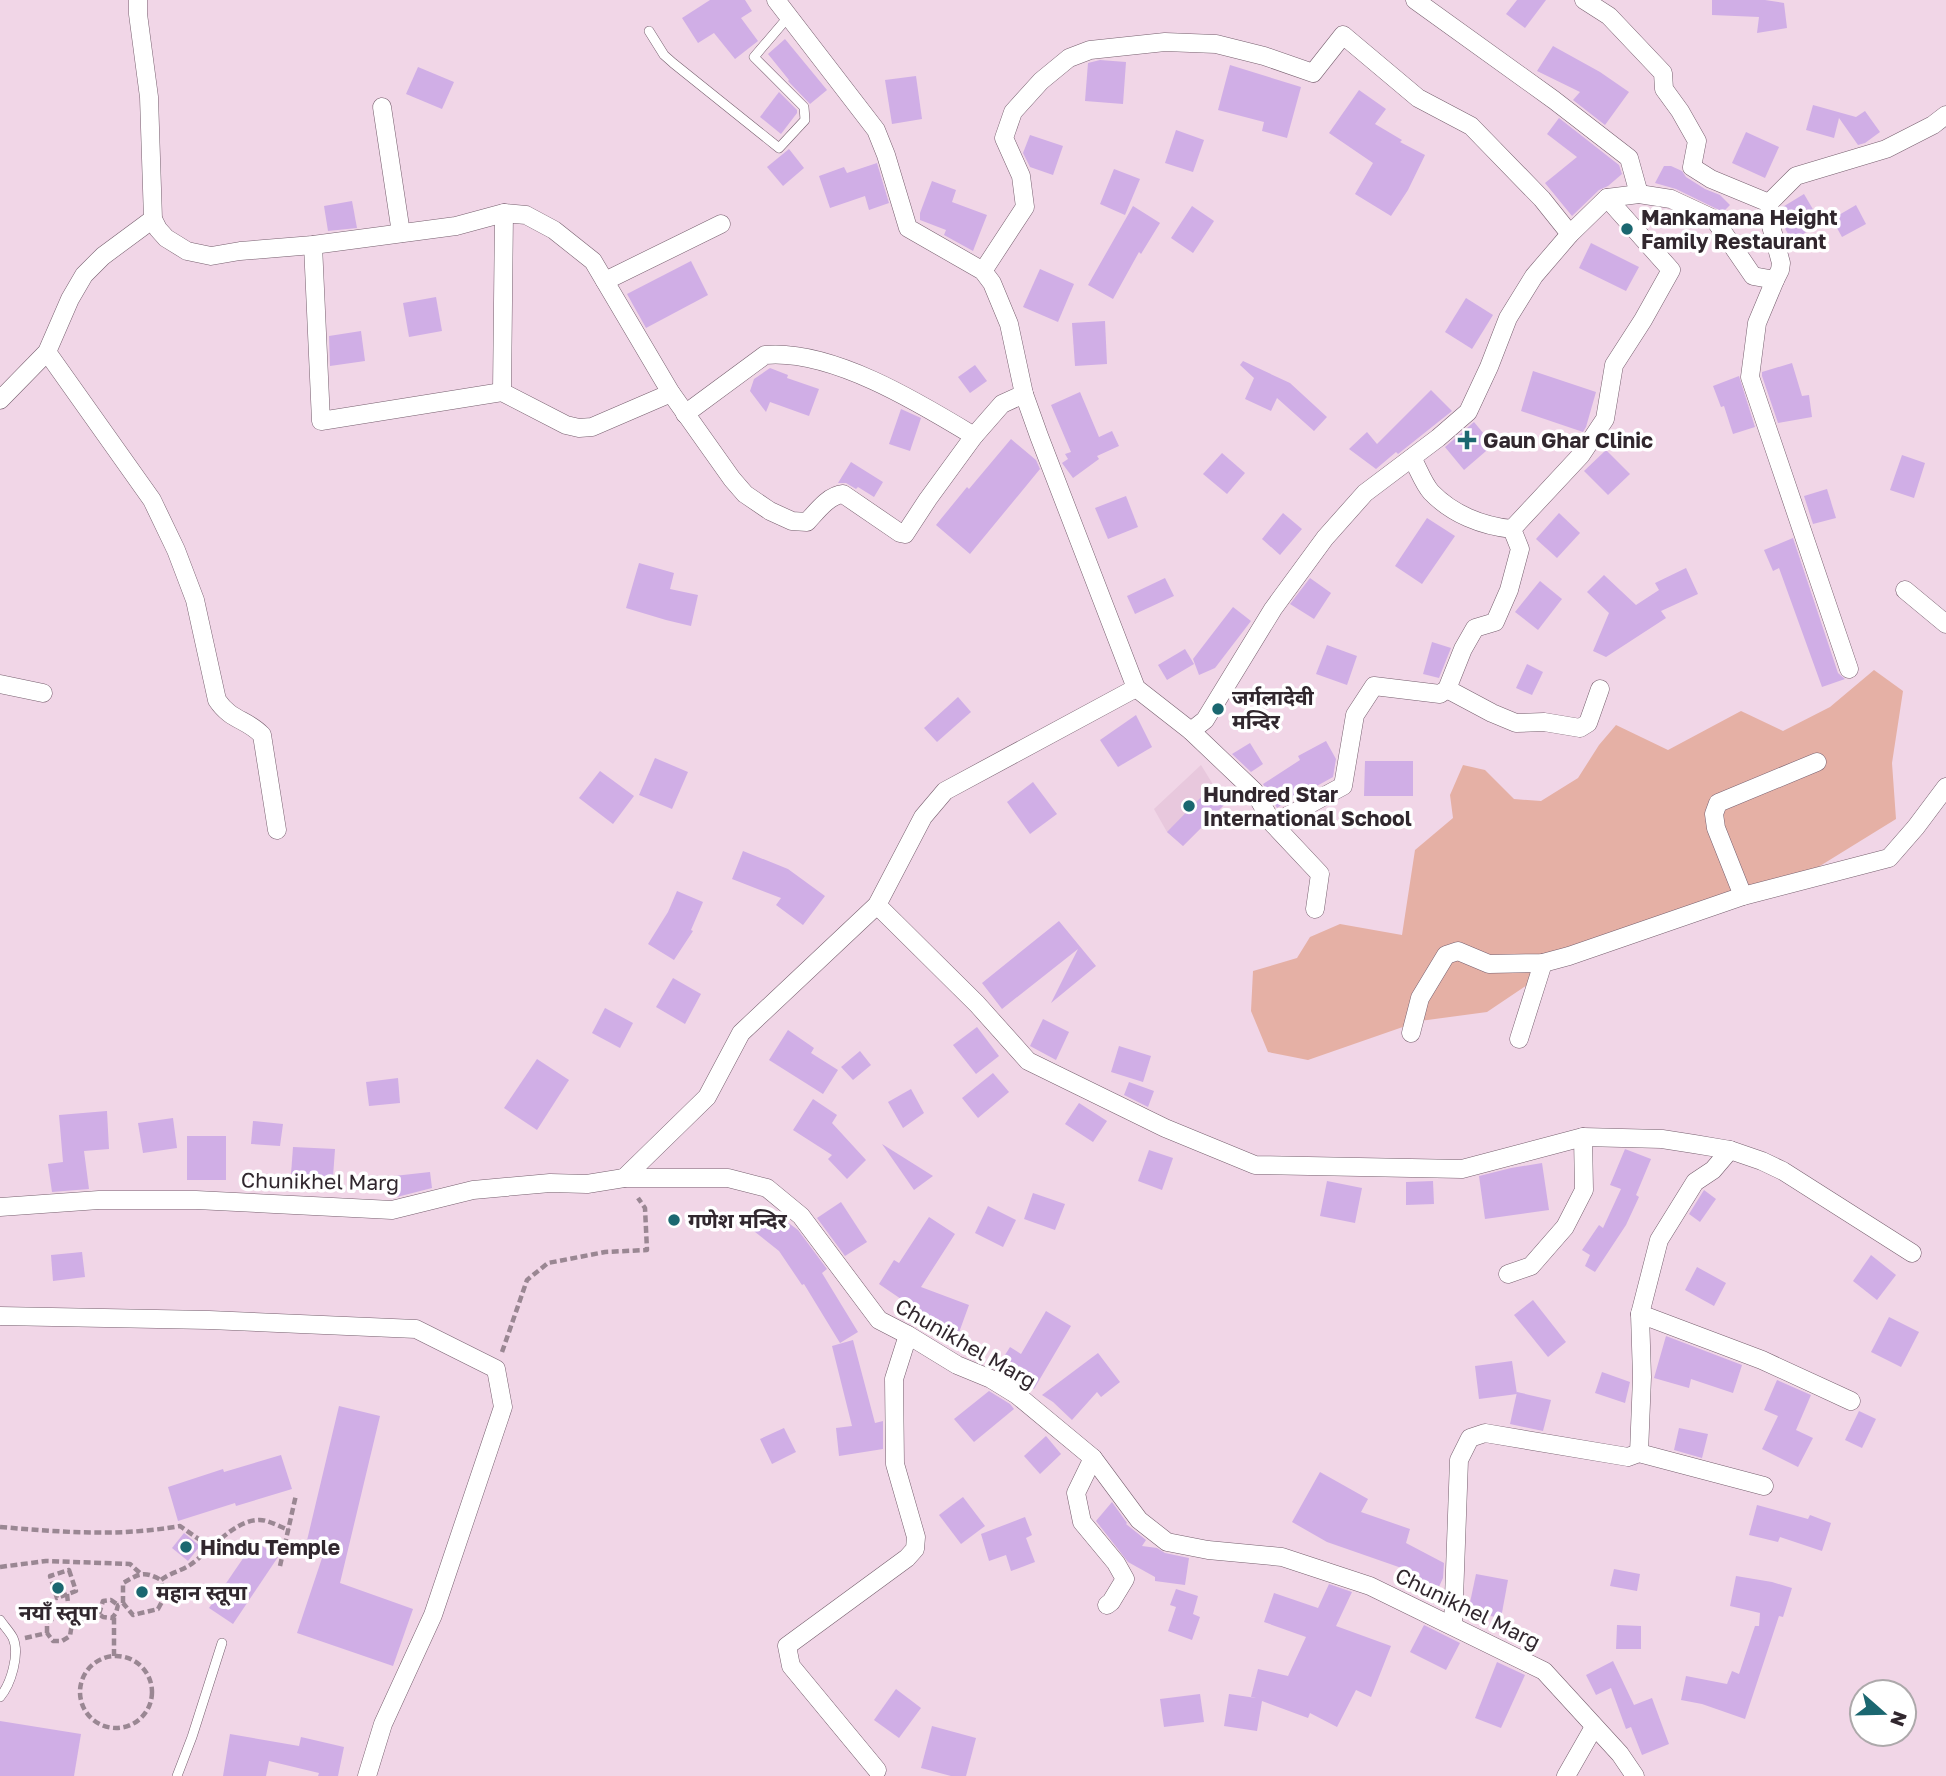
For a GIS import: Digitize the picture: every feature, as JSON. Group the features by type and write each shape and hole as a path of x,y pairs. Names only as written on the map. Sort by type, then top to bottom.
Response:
{"street":[{"path":"138,0 149,97 153,219 166,238 187,251 211,256 456,226 503,213 526,215 554,230 593,261 685,414 745,494 770,511 792,520 807,522 832,497 843,494 905,534 974,436 1002,404 1024,394"},
{"path":"776,0 876,130 908,228 983,271 992,283 1009,324 1024,394 1043,449 1136,688 1191,731 1254,791 1273,824 1320,874 1315,909"},
{"path":"1415,0 1554,100 1629,158 1639,194"},
{"path":"1584,0 1609,16 1663,73 1664,89 1697,141 1692,167 1711,179 1769,203"},
{"path":"983,271 1025,207 1021,176 1004,138 1013,112 1041,81 1069,58 1090,50 1165,42 1216,44 1264,56 1313,73 1343,35 1418,99 1471,126 1542,199 1570,234"},
{"path":"382,107 401,233"},
{"path":"1849,669 1750,377 1757,323 1781,263 1771,226 1769,203 1796,176 1886,149 1933,125 1946,115"},
{"path":"1191,731 1205,719 1273,609 1325,538 1365,493 1468,412 1508,318 1534,276 1570,234 1607,198 1639,194 1671,199 1714,219 1753,276 1775,280"},
{"path":"1512,529 1581,456 1605,419 1614,365 1671,270 1607,198"},
{"path":"502,392 503,213"},
{"path":"0,400 47,352 70,299 84,275 103,256 153,219"},
{"path":"605,281 721,224"},
{"path":"313,245 321,421 502,392 566,425 592,427 671,393"},
{"path":"47,352 152,500 176,550 195,600 218,700 225,711 256,728 262,735 277,830"},
{"path":"685,414 765,355 781,354 842,367 923,405 974,436"},
{"path":"1412,458 1430,491 1458,513 1493,527 1512,529"},
{"path":"1273,824 1343,786 1355,715 1374,686 1440,694 1447,688 1475,628 1495,622 1509,590 1520,549 1512,529"},
{"path":"1905,590 1946,624"},
{"path":"0,684 43,693"},
{"path":"624,1178 707,1097 741,1033 877,905 923,817 945,791 1136,688"},
{"path":"1447,688 1516,723 1544,723 1580,729 1588,723 1600,689"},
{"path":"1743,896 1716,828 1714,814 1718,803 1817,762"},
{"path":"1411,1033 1420,999 1446,955 1458,951 1489,964 1543,963 1743,896 1889,858 1943,801"},
{"path":"877,905 977,1004 1028,1061 1166,1128 1255,1164 1462,1168 1583,1137 1662,1139 1730,1150 1762,1161 1783,1171 1912,1253"},
{"path":"1520,1039 1543,963"},
{"path":"1508,1274 1531,1266 1565,1227 1584,1190 1583,1137"},
{"path":"1639,1453 1642,1377 1640,1314 1659,1240 1695,1182 1713,1170 1730,1150"},
{"name":"Chunikhel Marg","path":"0,1207 99,1200 196,1200 392,1210 473,1189 551,1183 587,1184 624,1178 728,1178 766,1188 801,1216 878,1320 1017,1395 1093,1458 1139,1520 1167,1542 1208,1550 1282,1557 1370,1586 1545,1671 1620,1754 1635,1776"},
{"path":"1640,1314 1762,1360 1851,1401"},
{"path":"0,1316 209,1320 416,1329 496,1369 503,1407 433,1615 383,1724 367,1776"},
{"path":"877,1770 791,1665 788,1646 907,1558 915,1549 916,1537 895,1465 894,1379 908,1335"},
{"path":"1453,1626 1459,1460 1470,1438 1485,1433 1628,1457 1639,1453 1764,1486"},
{"path":"1093,1458 1076,1493 1082,1522 1116,1563 1125,1580 1107,1605"},
{"path":"1566,1776 1594,1727"}],"lane":[{"path":"649,31 664,55 779,148 804,120 804,107 754,57 789,16"},
{"path":"0,1620 14,1640 15,1663 6,1690 0,1696"},
{"path":"177,1776 222,1643"}],"path":[{"path":"496,1369 527,1280 548,1263 605,1252 647,1250 645,1208 624,1178"},
{"path":"280,1566 296,1495"},
{"path":"161,1580 188,1566 242,1524 260,1519 289,1530"},
{"path":"0,1527 69,1533 110,1533 147,1532 180,1526 210,1547"},
{"path":"1,1566 46,1561 130,1564 141,1573 161,1580 165,1596 158,1609 134,1615 111,1600 103,1601 99,1614"},
{"path":"58,1562 60,1573"},
{"path":"69,1570 76,1591 57,1598 50,1576 60,1573 69,1570"},
{"path":"114,1656 114,1616 120,1604 123,1583 141,1573"},
{"path":"66,1594 69,1612 67,1619"},
{"path":"72,1623 99,1614 108,1618 114,1616"},
{"path":"56,1616 64,1617 72,1623 70,1636 62,1641 53,1641 47,1633 47,1622 56,1616"},
{"path":"14,1640 47,1633"},
{"path":"114,1656 137,1663 146,1672 152,1696 141,1717 121,1728 99,1724 90,1717 80,1697 85,1674 92,1665 114,1656"}],"shaded area":[{"path":"1874,670 1903,691 1892,763 1896,819 1781,890 1566,959 1487,1012 1420,1021 1308,1060 1268,1052 1251,1011 1253,971 1297,958 1310,937 1340,924 1402,935 1415,850 1453,818 1450,795 1463,765 1485,770 1514,799 1541,801 1578,778 1599,745 1616,725 1668,750 1741,711 1783,731 1830,707"},
{"name":"Hundred Star International School","path":"1201,765 1225,804 1183,846 1167,832 1154,809"}],"building":[{"path":"710,0 745,0 752,11 741,18 758,41 735,59 714,33 698,43 682,18"},
{"path":"1517,0 1546,0 1525,28 1506,14"},
{"path":"1712,0 1765,0 1784,3 1787,28 1757,33 1759,17 1712,15"},
{"path":"785,39 827,90 810,104 768,54"},
{"path":"1553,46 1629,92 1605,125 1573,100 1580,92 1537,71"},
{"path":"1100,60 1126,62 1123,104 1085,101 1088,63"},
{"path":"1230,65 1301,87 1287,138 1262,131 1264,122 1218,110"},
{"path":"418,67 454,82 442,109 406,94"},
{"path":"916,76 922,119 892,124 885,80"},
{"path":"1359,90 1386,109 1375,124 1402,140 1400,142 1425,155 1408,190 1391,216 1355,194 1373,163 1329,133"},
{"path":"779,92 797,110 781,134 760,117"},
{"path":"1813,105 1856,117 1865,111 1880,132 1858,145 1839,118 1834,138 1806,130"},
{"path":"1559,118 1619,165 1622,174 1599,190 1572,216 1545,183 1577,157 1547,134"},
{"path":"1176,130 1204,140 1193,172 1165,163"},
{"path":"1746,132 1779,147 1765,178 1732,163"},
{"path":"1030,135 1063,146 1053,175 1030,167 1023,153"},
{"path":"789,149 804,168 783,186 767,167"},
{"path":"877,163 889,203 869,210 865,196 830,208 819,176 844,167 847,173"},
{"path":"1664,166 1682,171 1686,177 1720,195 1730,205 1723,212 1676,189 1655,183"},
{"path":"1114,169 1140,179 1125,215 1100,204"},
{"path":"932,181 956,190 952,202 987,215 973,251 944,235 946,230 920,220"},
{"path":"1804,194 1821,223 1792,241 1783,225 1781,208"},
{"path":"352,201 357,228 328,231 324,206"},
{"path":"1856,205 1866,224 1842,237 1832,219"},
{"path":"1133,206 1160,223 1141,254 1139,252 1113,299 1088,285"},
{"path":"1192,206 1214,221 1193,253 1171,238"},
{"path":"1591,243 1639,267 1626,291 1579,268"},
{"path":"691,261 708,295 646,328 627,294"},
{"path":"1040,269 1074,284 1058,322 1023,307"},
{"path":"436,297 442,331 409,337 403,303"},
{"path":"1466,298 1493,315 1472,349 1445,332"},
{"path":"1105,321 1107,364 1075,366 1072,323"},
{"path":"361,331 365,361 330,366 329,336"},
{"path":"1243,361 1290,383 1327,417 1314,431 1277,398 1271,411 1245,399 1254,378 1240,365"},
{"path":"1792,363 1802,396 1809,395 1812,417 1778,423 1762,372"},
{"path":"975,365 987,381 970,393 958,377"},
{"path":"770,368 788,375 787,378 819,389 809,416 770,402 766,412 750,391 754,379"},
{"path":"1533,371 1596,392 1583,432 1521,411"},
{"path":"1739,376 1755,427 1733,434 1724,406 1721,407 1713,386"},
{"path":"1431,390 1452,411 1398,454 1396,452 1376,469 1349,449 1367,432 1377,444"},
{"path":"1080,392 1099,437 1112,431 1119,446 1097,456 1099,459 1073,478 1062,463 1068,459 1065,454 1071,452 1051,405"},
{"path":"901,409 921,418 910,451 889,444"},
{"path":"1474,422 1493,445 1464,470 1445,447"},
{"path":"1011,439 1036,460 1040,469 970,554 936,525"},
{"path":"1606,450 1630,474 1608,495 1584,471"},
{"path":"1222,453 1245,473 1227,494 1203,474"},
{"path":"1902,455 1925,463 1914,498 1890,490"},
{"path":"851,462 883,482 874,497 858,487 856,489 846,483 838,483"},
{"path":"1827,489 1836,518 1813,524 1804,496"},
{"path":"1126,496 1138,527 1108,539 1095,508"},
{"path":"1283,513 1302,529 1280,555 1262,539"},
{"path":"1559,513 1580,533 1557,558 1536,539"},
{"path":"1427,518 1455,536 1422,584 1395,566"},
{"path":"1793,538 1838,673 1845,679 1822,687 1779,568 1773,571 1764,550"},
{"path":"639,563 674,573 670,589 698,595 691,626 626,608"},
{"path":"1686,568 1698,594 1661,611 1666,618 1606,657 1593,651 1609,613 1587,592 1604,575 1636,605 1659,590 1655,583"},
{"path":"1165,578 1174,596 1135,614 1127,596"},
{"path":"1310,578 1331,593 1314,619 1290,604"},
{"path":"1540,581 1562,599 1538,630 1515,612"},
{"path":"1233,607 1251,621 1215,668 1199,675 1193,659"},
{"path":"1432,642 1451,648 1439,678 1423,674"},
{"path":"1327,645 1357,656 1347,685 1316,674"},
{"path":"1185,649 1194,664 1167,680 1158,665"},
{"path":"1527,664 1543,672 1532,695 1516,688"},
{"path":"958,697 971,712 937,742 924,728"},
{"path":"1136,715 1152,747 1118,767 1100,740"},
{"path":"1326,741 1336,759 1333,777 1315,787 1313,784 1277,808 1263,784 1300,760 1298,756"},
{"path":"1250,743 1263,764 1251,772 1232,754"},
{"path":"655,758 688,772 672,809 639,795"},
{"path":"1365,761 1413,761 1413,796 1364,796"},
{"path":"600,771 634,796 613,824 579,798"},
{"path":"1033,782 1057,814 1030,834 1007,802"},
{"path":"1209,789 1225,804 1183,846 1167,832"},
{"path":"743,851 788,869 825,896 803,925 776,905 781,898 732,879"},
{"path":"677,891 703,902 691,930 693,931 674,960 648,944 668,912"},
{"path":"1059,921 1096,966 1051,1003 1078,949 1002,1009 982,983"},
{"path":"673,978 701,994 685,1024 656,1007"},
{"path":"605,1008 633,1023 620,1048 592,1033"},
{"path":"1043,1019 1069,1032 1056,1060 1030,1046"},
{"path":"977,1027 999,1056 976,1074 953,1045"},
{"path":"788,1030 814,1048 811,1053 838,1070 823,1094 769,1060"},
{"path":"1119,1046 1151,1056 1143,1082 1111,1072"},
{"path":"860,1051 871,1065 853,1080 841,1067"},
{"path":"537,1059 569,1080 537,1130 504,1108"},
{"path":"993,1073 1009,1092 978,1118 962,1098"},
{"path":"398,1078 400,1103 369,1106 366,1082"},
{"path":"1129,1082 1154,1091 1148,1107 1124,1095"},
{"path":"911,1089 924,1113 903,1128 888,1102"},
{"path":"813,1099 837,1115 832,1123 866,1160 847,1179 828,1159 832,1155 793,1130"},
{"path":"1079,1103 1107,1121 1093,1142 1065,1124"},
{"path":"107,1111 109,1149 84,1151 89,1189 52,1192 48,1164 63,1162 59,1115"},
{"path":"173,1118 177,1148 143,1153 138,1123"},
{"path":"253,1121 283,1124 280,1146 251,1144"},
{"path":"187,1136 226,1136 226,1180 187,1180"},
{"path":"882,1144 933,1176 914,1190"},
{"path":"293,1147 335,1149 332,1191 290,1188"},
{"path":"1625,1149 1651,1159 1636,1195 1639,1197 1626,1225 1595,1272 1585,1266 1590,1255 1582,1250 1599,1225 1603,1228 1621,1189 1610,1185"},
{"path":"1149,1150 1173,1158 1162,1190 1138,1181"},
{"path":"1542,1163 1549,1210 1485,1219 1479,1176"},
{"path":"430,1172 432,1188 397,1197 394,1176"},
{"path":"1327,1181 1362,1188 1355,1223 1320,1216"},
{"path":"1433,1181 1434,1204 1406,1205 1406,1182"},
{"path":"1704,1190 1716,1199 1700,1222 1689,1214"},
{"path":"1033,1193 1065,1204 1055,1230 1024,1219"},
{"path":"841,1202 867,1242 845,1256 817,1218"},
{"path":"988,1206 1016,1220 1003,1247 975,1233"},
{"path":"767,1207 798,1230 827,1269 822,1273 858,1332 840,1343 804,1284 802,1285 779,1251 750,1228"},
{"path":"929,1217 955,1234 921,1287 969,1305 957,1338 949,1333 947,1336 916,1324 920,1312 879,1284 894,1260 899,1263"},
{"path":"82,1252 85,1277 53,1281 51,1255"},
{"path":"1871,1255 1896,1275 1877,1300 1853,1281"},
{"path":"1697,1267 1726,1283 1714,1306 1685,1290"},
{"path":"1533,1300 1566,1342 1548,1357 1514,1315"},
{"path":"1046,1311 1071,1326 1034,1389 998,1366 1010,1347 1021,1354"},
{"path":"1889,1317 1919,1332 1901,1367 1871,1352"},
{"path":"1666,1336 1742,1365 1733,1393 1691,1379 1689,1388 1654,1378"},
{"path":"853,1340 875,1423 883,1421 883,1449 839,1456 836,1428 852,1426 832,1346"},
{"path":"1098,1353 1120,1382 1101,1397 1097,1392 1072,1420 1042,1395"},
{"path":"1512,1361 1517,1394 1479,1399 1475,1366"},
{"path":"1602,1372 1630,1382 1625,1403 1595,1393"},
{"path":"1777,1380 1811,1395 1796,1430 1813,1438 1798,1467 1762,1449 1778,1416 1764,1410"},
{"path":"989,1391 1014,1409 974,1442 954,1419"},
{"path":"1517,1392 1551,1400 1543,1431 1510,1424"},
{"path":"339,1406 380,1416 340,1583 413,1609 393,1666 297,1633 322,1558 304,1553"},
{"path":"1859,1411 1876,1419 1862,1448 1845,1440"},
{"path":"784,1428 796,1452 772,1464 760,1439"},
{"path":"1679,1428 1708,1434 1702,1458 1674,1450"},
{"path":"1046,1436 1061,1454 1040,1474 1024,1456"},
{"path":"281,1455 292,1489 178,1521 168,1487 223,1469 224,1472"},
{"path":"1320,1472 1368,1499 1361,1512 1410,1529 1406,1543 1444,1563 1443,1578 1437,1591 1410,1577 1413,1572 1327,1542 1292,1522"},
{"path":"963,1497 985,1526 961,1544 939,1515"},
{"path":"1112,1502 1126,1524 1146,1540 1142,1546 1189,1558 1185,1585 1155,1581 1155,1577 1128,1562 1096,1521"},
{"path":"1757,1505 1808,1519 1810,1515 1831,1523 1822,1551 1780,1537 1778,1542 1749,1535"},
{"path":"1025,1517 1032,1535 1026,1538 1035,1562 1011,1571 1006,1555 989,1561 981,1534"},
{"name":"Hindu Temple","path":"184,1533 200,1546 188,1561 172,1548"},
{"path":"255,1541 278,1557 233,1624 209,1608"},
{"path":"1614,1569 1640,1574 1637,1591 1610,1586"},
{"path":"1476,1574 1508,1580 1501,1618 1468,1612"},
{"path":"1736,1576 1792,1588 1783,1617 1779,1616 1745,1719 1702,1704 1681,1700 1686,1676 1727,1684 1732,1671 1739,1674 1755,1626 1759,1626 1760,1613 1730,1606"},
{"path":"1329,1584 1352,1592 1336,1626 1391,1646 1371,1697 1356,1690 1337,1727 1310,1713 1308,1718 1262,1701 1257,1731 1224,1726 1229,1694 1256,1698 1251,1697 1258,1669 1288,1676 1306,1637 1264,1622 1274,1593 1318,1608"},
{"path":"1176,1589 1198,1596 1193,1614 1200,1617 1192,1640 1168,1631 1176,1607 1170,1605"},
{"path":"1424,1625 1460,1643 1446,1670 1410,1652"},
{"path":"1617,1625 1641,1626 1641,1649 1616,1649"},
{"path":"1613,1661 1634,1705 1652,1698 1669,1744 1642,1755 1631,1727 1626,1729 1611,1688 1596,1695 1586,1675"},
{"path":"1497,1662 1525,1675 1501,1728 1475,1718"},
{"path":"896,1689 921,1708 899,1738 874,1720"},
{"path":"1200,1694 1204,1722 1164,1727 1160,1699"},
{"path":"0,1721 81,1734 74,1776 0,1776"},
{"path":"932,1726 976,1738 966,1776 951,1776 921,1768"},
{"path":"230,1734 299,1746 301,1737 344,1747 338,1776 318,1776 319,1773 269,1761 266,1776 223,1776"}],"place":[{"name":"Mankamana Height Family Restaurant","path":"1627,229"},
{"name":"Gaun Ghar Clinic","path":"1467,440"},
{"name":"जर्गलादेवी मन्दिर","path":"1218,709"},
{"name":"Hundred Star International School","path":"1189,806"},
{"name":"गणेश मन्दिर","path":"674,1220"},
{"name":"Hindu Temple","path":"186,1547"},
{"name":"नयाँ स्तूपा","path":"58,1588"},
{"name":"महान स्तूपा","path":"142,1592"}]}
